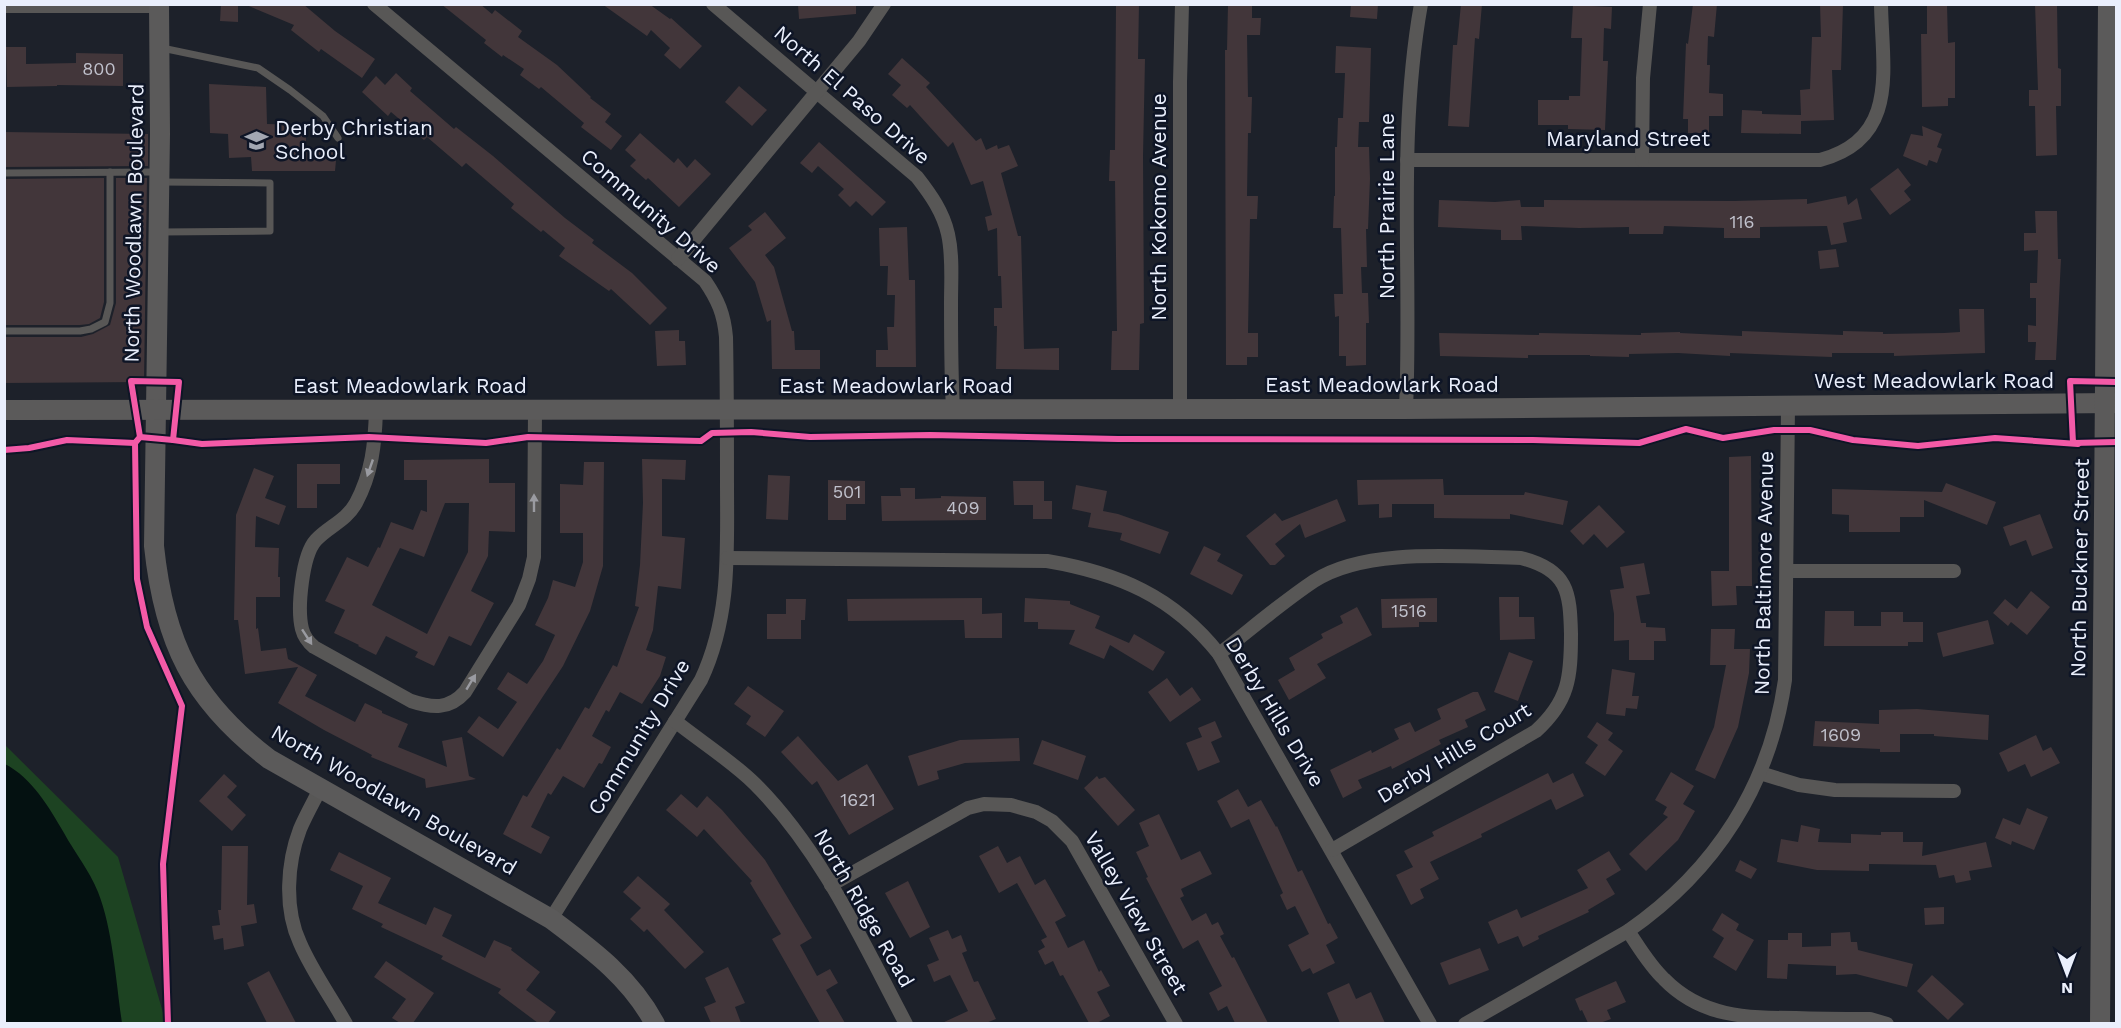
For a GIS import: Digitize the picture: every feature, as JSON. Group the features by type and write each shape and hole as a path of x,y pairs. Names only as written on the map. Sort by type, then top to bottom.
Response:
{"main road":[{"name":"North Buckner Street","path":"2100,1023 2105,860 2111,403 2112,43 2108,4"},
{"name":"North Woodlawn Boulevard","path":"159,5 154,546 166,620 177,649 202,692 227,723 270,759 551,919 627,982 639,996 655,1023"},
{"name":"West Meadowlark Road","path":"1788,406 2111,403"},
{"name":"East Meadowlark Road","path":"4,410 1406,409 1788,406"}],"street":[{"name":"Community Drive","path":"374,4 705,281 717,298 723,313 726,337 727,558 723,612 715,646 701,680 551,919"},
{"name":"North El Paso Drive","path":"714,4 917,177 931,195 948,234 951,255 953,409"},
{"path":"678,259 859,41 884,4"},
{"name":"North Kokomo Avenue","path":"1180,409 1182,4"},
{"name":"North Prairie Lane","path":"1406,409 1408,105 1413,49 1421,4"},
{"path":"1642,160 1644,78 1650,4"},
{"name":"Maryland Street","path":"1407,160 1821,160 1847,150 1863,137 1874,122 1881,103 1881,4"},
{"path":"4,6 159,5"},
{"name":"North Baltimore Avenue","path":"1465,1023 1628,931 1668,901 1696,874 1720,844 1742,810 1760,773 1776,730 1785,680 1788,406"},
{"path":"376,410 376,442 372,463 356,502 340,522 315,540 305,561 300,620 302,631 314,647 411,701 425,706 439,707 458,700 465,692 519,605 529,579 534,557 535,410"},
{"name":"Derby Hills Court","path":"1219,654 1315,580 1340,569 1367,562 1425,556 1521,558 1535,561 1547,568 1565,587 1570,610 1570,673 1561,703 1550,719 1536,731 1332,850"},
{"name":"Derby Hills Drive","path":"727,558 1047,561 1081,567 1138,587 1158,597 1184,615 1219,654 1430,1023"},
{"path":"1787,571 1953,572"},
{"name":"North Ridge Road","path":"675,722 753,782 781,812 808,847 906,1023"},
{"path":"1760,773 1799,785 1835,790 1953,791"},
{"path":"321,787 300,828 293,852 289,889 292,917 300,944 346,1023"},
{"name":"Valley View Street","path":"831,885 968,808 1001,804 1036,812 1052,820 1072,841 1176,1023"},
{"path":"1628,931 1649,962 1665,980 1686,997 1720,1012 1751,1018 1870,1019 1887,1023"}],"lane":[{"path":"159,48 258,68 323,116 338,138"},
{"path":"4,331 80,331 91,329 105,322 110,303 110,172"},
{"path":"4,173 110,172 270,183 270,231 158,232"}],"green space":[{"path":"4,744 118,857 166,1023 5,1023"}],"shaded area":[{"path":"5,764 24,777 39,794 98,892 111,940 122,1023 5,1023"}],"building":[{"path":"221,4 238,4 238,22 220,21"},
{"path":"244,4 303,4 335,31 375,59 362,78 321,49 319,52 291,30 294,25"},
{"path":"441,4 480,4 492,14 495,10 522,31 518,37 557,65 590,98 611,114 605,122 622,136 611,150 581,127 584,123 541,87 539,89 520,75 524,69 503,55 502,57 484,43 486,40"},
{"path":"602,4 649,4 671,18 702,46 680,69 664,55 670,48 651,30 647,36"},
{"path":"798,4 856,4 856,14 799,19"},
{"path":"1116,4 1139,4 1138,59 1145,59 1144,323 1140,324 1139,370 1111,370 1112,331 1117,331 1115,181 1109,181 1110,150 1115,150"},
{"path":"1228,4 1252,4 1252,18 1261,18 1260,35 1247,35 1248,97 1252,97 1251,133 1248,133 1247,196 1258,196 1257,219 1250,219 1248,333 1258,333 1258,357 1247,357 1247,365 1226,365 1225,50 1227,50"},
{"path":"1351,4 1378,4 1377,19 1350,17"},
{"path":"1461,4 1482,4 1479,39 1475,38 1469,127 1448,126 1453,45 1457,45"},
{"path":"1693,4 1717,4 1714,37 1708,36 1707,65 1710,65 1709,93 1723,94 1723,116 1709,116 1709,133 1688,133 1688,119 1683,119 1686,43 1688,44"},
{"path":"1820,4 1843,4 1841,70 1832,70 1834,120 1801,121 1801,134 1741,133 1742,110 1762,111 1762,114 1801,115 1800,90 1810,89 1812,37 1821,37"},
{"path":"1927,4 1947,4 1948,43 1955,42 1955,98 1948,98 1948,106 1922,107 1921,34 1927,34"},
{"path":"2035,4 2057,4 2061,106 2056,106 2057,155 2036,156 2035,106 2029,106 2029,90 2038,90"},
{"path":"1573,5 1612,7 1611,29 1604,28 1603,61 1608,61 1605,130 1568,129 1568,125 1538,125 1538,100 1569,100 1569,96 1580,96 1582,38 1571,38"},
{"path":"1336,46 1371,48 1369,122 1359,122 1358,147 1369,147 1367,267 1361,267 1362,293 1368,293 1369,323 1366,323 1366,365 1346,366 1346,356 1339,356 1339,316 1335,317 1334,294 1343,294 1341,228 1333,228 1335,147 1337,147 1338,118 1343,118 1345,73 1335,73"},
{"path":"6,47 26,47 26,64 76,63 76,53 123,54 123,86 7,87"},
{"path":"902,58 930,83 926,87 976,141 981,138 986,150 997,145 998,149 1009,145 1018,166 1001,173 1018,236 1021,236 1024,349 1059,348 1059,370 996,369 997,326 994,326 994,308 1002,308 1001,276 998,276 997,228 988,231 985,217 992,215 983,181 971,185 953,142 948,147 910,105 907,108 892,95 901,85 888,74"},
{"path":"396,73 412,88 410,91 454,129 456,127 493,156 594,240 592,243 632,273 667,308 650,325 611,289 609,291 559,256 565,248 511,208 514,204 466,163 462,167 427,137 424,140 391,112 388,116 362,92 376,76 385,85"},
{"path":"209,84 266,87 267,124 306,125 306,151 337,150 335,171 252,171 251,157 229,158 228,134 210,133"},
{"path":"739,86 767,110 752,126 725,102"},
{"path":"1922,126 1942,134 1937,147 1942,149 1937,163 1929,160 1927,166 1903,156 1911,134 1923,136"},
{"path":"4,132 148,134 148,166 4,167"},
{"path":"640,133 674,163 678,158 687,168 695,159 711,174 679,207 648,178 646,180 630,166 636,160 625,150"},
{"path":"819,142 886,202 872,216 856,201 850,207 838,195 844,189 818,166 812,173 800,163"},
{"path":"1898,168 1911,185 1904,191 1911,200 1890,215 1870,189"},
{"path":"104,178 104,302 100,318 89,324 80,325 4,325 4,179"},
{"path":"116,178 147,178 144,382 4,383 4,337 81,337 93,334 110,325 116,303"},
{"path":"1846,196 1848,205 1857,198 1862,219 1843,223 1847,242 1831,245 1827,226 1760,227 1760,238 1724,238 1724,228 1664,226 1663,234 1629,234 1629,227 1521,226 1522,240 1501,240 1501,230 1438,227 1439,200 1495,202 1520,200 1521,207 1544,207 1544,200 1807,199 1807,204"},
{"path":"2035,211 2057,211 2058,259 2061,259 2056,360 2035,360 2036,342 2028,342 2028,325 2036,326 2036,298 2030,298 2030,283 2037,283 2038,250 2024,251 2024,233 2036,233"},
{"path":"765,212 786,238 765,255 774,267 792,331 794,331 795,350 820,350 820,369 772,369 771,320 767,322 755,282 729,248 752,230 748,226"},
{"path":"907,227 909,280 915,280 916,367 876,367 876,350 888,350 887,327 894,327 895,295 887,295 888,266 880,266 879,228"},
{"path":"1836,249 1839,267 1820,269 1818,251"},
{"path":"1959,309 1984,309 1985,353 1894,356 1894,353 1832,353 1832,357 1730,353 1730,356 1678,353 1629,354 1629,357 1440,356 1439,333 1641,335 1641,333 1680,332 1742,336 1742,331 1843,335 1843,331 1883,332 1883,334 1960,332"},
{"path":"679,330 679,341 685,341 686,365 657,366 655,331"},
{"path":"1751,456 1752,586 1736,586 1737,605 1712,606 1711,571 1729,571 1729,457"},
{"path":"489,459 489,483 515,483 515,532 489,531 488,556 471,591 494,603 471,646 449,636 434,666 415,657 418,652 386,636 376,655 334,633 345,610 325,601 347,557 368,567 378,547 380,548 391,522 413,530 421,510 427,512 427,480 404,480 404,460","holes":["445,503 469,503 468,552 427,634 372,605 400,548 424,557"]},
{"path":"642,459 686,460 685,480 662,479 662,536 685,538 681,589 658,586 653,630 646,650 666,657 660,676 642,704 620,692 609,712 606,710 592,736 611,747 602,764 599,763 584,788 563,776 551,795 548,793 531,827 550,837 541,854 503,834 523,795 527,797 557,748 560,750 585,707 589,709 613,665 617,667 639,607 635,606 640,565 643,503"},
{"path":"584,462 604,462 603,566 590,611 563,666 503,757 467,732 479,716 498,729 517,702 497,689 508,672 527,684 543,661 555,635 535,625 548,598 553,580 575,587 583,562 583,533 560,533 560,484 583,485"},
{"path":"297,464 340,464 340,484 317,484 317,508 297,508"},
{"path":"254,468 274,476 265,498 286,506 279,525 256,516 255,547 279,548 280,597 256,597 256,629 258,628 261,651 286,648 288,659 317,675 305,696 355,722 365,703 408,724 398,747 447,767 442,741 462,737 469,776 476,779 426,788 425,779 371,757 372,755 278,703 298,667 245,674 238,620 234,620 236,515"},
{"path":"768,475 790,476 788,520 766,519"},
{"path":"1443,479 1444,495 1524,495 1525,492 1568,501 1563,525 1510,514 1510,519 1434,518 1434,504 1392,504 1392,517 1379,518 1379,504 1358,505 1357,480"},
{"path":"828,480 865,481 865,504 846,504 846,520 828,520"},
{"path":"1013,481 1044,481 1044,501 1052,501 1052,519 1033,519 1033,505 1014,505"},
{"path":"1946,483 1996,502 1987,525 1924,500 1924,517 1900,517 1900,532 1849,532 1849,515 1832,514 1832,489 1942,492"},
{"path":"1076,485 1107,491 1103,511 1169,532 1160,554 1120,540 1122,533 1088,527 1091,513 1072,509"},
{"path":"900,488 915,488 915,499 941,498 941,496 986,497 986,520 882,521 881,496 901,496"},
{"path":"1337,499 1346,521 1305,538 1300,524 1275,544 1285,556 1275,565 1270,565 1246,536 1275,513 1282,521"},
{"path":"1599,505 1625,532 1607,548 1594,534 1583,545 1570,531"},
{"path":"2040,514 2053,548 2032,556 2026,540 2010,546 2003,527"},
{"path":"1204,546 1221,554 1217,561 1243,575 1232,595 1190,574"},
{"path":"1644,563 1650,594 1636,596 1641,623 1646,623 1646,627 1665,628 1666,641 1654,641 1654,660 1629,660 1629,640 1614,641 1614,614 1610,590 1624,588 1620,567"},
{"path":"2031,591 2050,607 2027,635 2011,622 2008,626 1993,613 2005,599 2017,609"},
{"path":"1499,597 1519,597 1519,617 1534,617 1535,639 1500,640"},
{"path":"982,598 982,614 1002,613 1002,638 965,638 964,620 848,621 847,599"},
{"path":"1025,598 1070,601 1070,604 1100,616 1095,628 1129,643 1134,634 1165,652 1153,671 1110,645 1104,659 1069,644 1075,630 1038,629 1038,622 1024,622"},
{"path":"1437,598 1437,622 1419,622 1419,627 1382,628 1381,599"},
{"path":"786,599 806,599 805,620 801,620 801,639 767,639 767,614 786,614"},
{"path":"1357,607 1372,635 1317,664 1326,678 1289,700 1278,680 1295,670 1289,658 1323,638 1321,634 1343,623 1340,616"},
{"path":"1825,611 1854,611 1854,626 1881,626 1881,612 1903,612 1903,622 1923,622 1923,642 1908,642 1908,646 1824,646"},
{"path":"1988,620 1994,644 1943,657 1937,633"},
{"path":"1711,629 1735,629 1734,649 1750,649 1749,673 1738,727 1715,779 1695,770 1714,727 1726,665 1710,665"},
{"path":"1509,652 1533,661 1518,701 1494,692"},
{"path":"1612,669 1635,673 1632,696 1639,696 1637,709 1626,708 1625,716 1606,714"},
{"path":"1167,678 1180,696 1192,687 1201,700 1170,722 1148,692"},
{"path":"748,686 784,711 765,737 746,724 751,716 734,704"},
{"path":"1473,692 1478,692 1486,710 1465,720 1468,727 1439,740 1441,744 1392,769 1391,766 1358,780 1362,788 1343,798 1330,770 1399,739 1394,729 1410,722 1415,732 1441,719 1437,709"},
{"path":"1917,709 1989,715 1988,740 1934,736 1934,734 1900,734 1900,752 1813,746 1815,721 1879,724 1879,710"},
{"path":"1215,721 1222,737 1211,742 1220,762 1198,771 1186,743 1202,737 1198,728"},
{"path":"1597,722 1613,733 1608,740 1623,751 1605,776 1585,763 1598,745 1587,737"},
{"path":"2036,735 2043,751 2051,747 2060,763 2031,777 2025,764 2008,772 1999,753"},
{"path":"798,736 838,781 867,764 894,809 849,835 817,781 812,785 781,752"},
{"path":"1019,738 1020,761 965,763 937,771 939,779 918,786 908,756 960,740"},
{"path":"1042,740 1086,756 1078,780 1033,764"},
{"path":"1671,772 1694,786 1683,804 1695,811 1678,840 1646,871 1629,854 1668,817 1663,814 1667,807 1655,800"},
{"path":"1548,773 1553,783 1573,773 1584,796 1556,810 1551,799 1481,834 1482,837 1430,862 1439,879 1420,889 1424,898 1411,905 1396,875 1413,867 1404,851 1434,836 1432,832"},
{"path":"224,774 237,786 227,797 246,815 232,831 199,801"},
{"path":"1097,776 1099,779 1105,777 1135,810 1118,826 1084,788"},
{"path":"1238,789 1248,807 1261,800 1277,826 1298,872 1302,870 1328,924 1330,923 1338,938 1326,945 1335,963 1313,974 1310,968 1302,972 1288,945 1309,934 1295,906 1287,910 1280,895 1283,893 1249,819 1231,828 1217,801"},
{"path":"681,794 697,808 707,796 765,860 812,938 800,945 817,976 830,969 838,983 826,990 845,1023 820,1023 772,939 781,934 750,883 752,881 704,829 697,837 666,810"},
{"path":"2027,808 2048,817 2034,850 2012,841 2011,845 1995,838 2003,818 2020,825"},
{"path":"1159,814 1181,860 1200,851 1212,874 1181,889 1184,896 1180,898 1192,921 1206,913 1212,925 1218,922 1224,934 1220,936 1232,958 1234,957 1268,1023 1235,1023 1227,1006 1218,1011 1209,993 1222,986 1198,940 1183,949 1173,930 1146,878 1148,877 1136,852 1149,846 1139,823"},
{"path":"1801,825 1820,829 1818,842 1851,843 1851,834 1881,835 1881,832 1903,832 1903,842 1923,842 1922,856 1986,842 1992,867 1969,871 1971,880 1956,883 1954,875 1939,878 1936,865 1869,864 1869,871 1817,870 1777,862 1781,839 1798,842"},
{"path":"222,846 248,846 247,905 254,904 257,923 241,926 244,946 224,950 223,938 214,940 212,926 220,925 218,910 221,910"},
{"path":"998,846 1007,863 1020,856 1035,885 1045,879 1066,916 1055,922 1068,948 1084,940 1099,972 1101,970 1110,986 1097,992 1110,1016 1097,1023 1089,1023 1053,961 1045,965 1038,951 1045,947 1041,940 1047,937 1017,883 999,893 979,856"},
{"path":"1609,851 1621,870 1606,879 1615,894 1588,910 1589,912 1538,936 1539,939 1523,947 1518,936 1498,944 1488,922 1517,909 1521,918 1588,888 1577,870"},
{"path":"339,852 391,878 378,903 426,925 434,907 452,915 442,936 485,958 494,940 512,948 511,950 540,972 526,990 556,1012 548,1023 538,1023 498,993 501,989 441,959 443,956 381,927 383,924 352,909 363,886 330,870"},
{"path":"1740,860 1757,869 1751,879 1735,871"},
{"path":"638,876 670,904 664,910 704,952 685,969 647,929 644,932 630,919 641,908 623,892"},
{"path":"908,881 930,927 910,938 885,893"},
{"path":"1944,907 1944,924 1925,925 1924,908"},
{"path":"1722,913 1739,924 1736,930 1754,940 1736,971 1713,957 1724,938 1712,930"},
{"path":"948,930 952,939 961,935 967,951 962,953 974,982 978,981 996,1019 986,1023 942,1023 968,1011 950,975 934,982 927,965 939,960 929,938"},
{"path":"1850,932 1851,942 1857,942 1858,950 1913,964 1907,987 1856,974 1836,975 1836,966 1788,964 1787,979 1767,978 1768,940 1788,940 1788,933 1802,933 1802,947 1831,946 1831,933"},
{"path":"1480,948 1489,970 1449,985 1440,963"},
{"path":"386,961 434,993 413,1023 400,1023 392,1018 406,999 374,977"},
{"path":"728,967 745,1003 735,1007 741,1023 711,1023 704,1007 716,1002 705,978"},
{"path":"269,971 296,1023 267,1023 247,983"},
{"path":"1932,975 1964,1004 1948,1020 1917,991"},
{"path":"1616,981 1626,1002 1607,1010 1611,1019 1600,1023 1588,1023 1575,999"},
{"path":"1349,983 1356,999 1371,992 1385,1023 1340,1023 1327,993"}],"cycle path":[{"path":"4,450 29,448 67,440 135,443 140,437 173,440 179,382 131,381 140,437"},
{"path":"2116,382 2070,381 2073,443 2116,442"},
{"path":"173,440 202,444 369,437 486,443 528,437 701,441 712,433 751,432 810,437 930,435 1118,439 1533,440 1639,443 1686,429 1723,438 1774,430 1810,430 1853,440 1918,446 1995,438 2078,444"},
{"path":"135,443 137,579 147,627 182,706 163,864 168,1024"}],"place":[{"name":"Derby Christian School","path":"257,140"}]}
